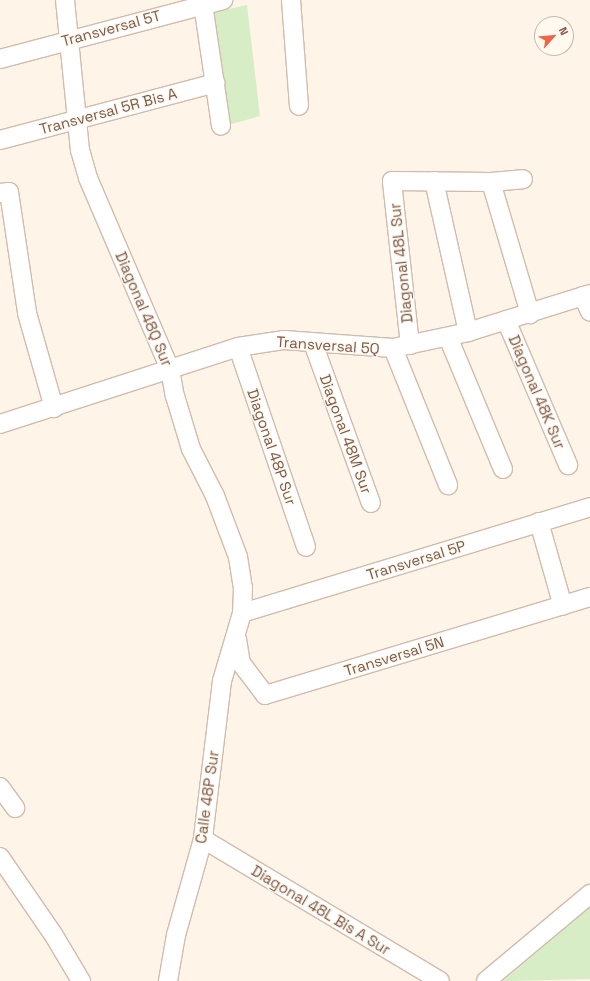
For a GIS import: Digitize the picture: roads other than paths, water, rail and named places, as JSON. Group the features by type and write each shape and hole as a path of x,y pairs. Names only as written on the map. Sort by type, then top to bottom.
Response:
{"street":[{"name":"Diagonal 48Q Sur","path":"65,0 80,150 88,178 170,369 175,396 191,449 215,496 238,557 243,588 242,613"},
{"name":"Transversal 5T","path":"0,59 70,39 223,0"},
{"path":"291,0 300,106"},
{"path":"203,4 216,83 221,126"},
{"name":"Transversal 5R Bis A","path":"0,140 78,118 216,83"},
{"path":"468,332 434,181 491,182 523,179"},
{"name":"Diagonal 48L Sur","path":"434,181 392,181 401,346 448,485"},
{"name":"Diagonal 48K Sur","path":"491,182 530,314"},
{"path":"4,192 27,313 54,408"},
{"path":"587,295 590,312"},
{"name":"Transversal 5Q","path":"0,424 54,408 238,347 271,341 401,346 468,332 530,314 587,295"},
{"name":"Diagonal 48K Sur","path":"506,320 568,465"},
{"path":"448,337 503,469"},
{"name":"Diagonal 48M Sur","path":"313,343 372,504"},
{"name":"Diagonal 48P Sur","path":"238,347 306,546"},
{"name":"Transversal 5P","path":"242,613 590,507"},
{"path":"539,522 563,606"},
{"name":"Transversal 5N","path":"236,633 241,662 265,695 590,597"},
{"name":"Calle 48P Sur","path":"168,981 176,934 203,839 222,681 242,613"},
{"path":"0,787 15,808"},
{"name":"Diagonal 48L Bis A Sur","path":"203,839 440,981"},
{"path":"0,857 53,934 81,981"},
{"path":"486,981 590,894"}]}
